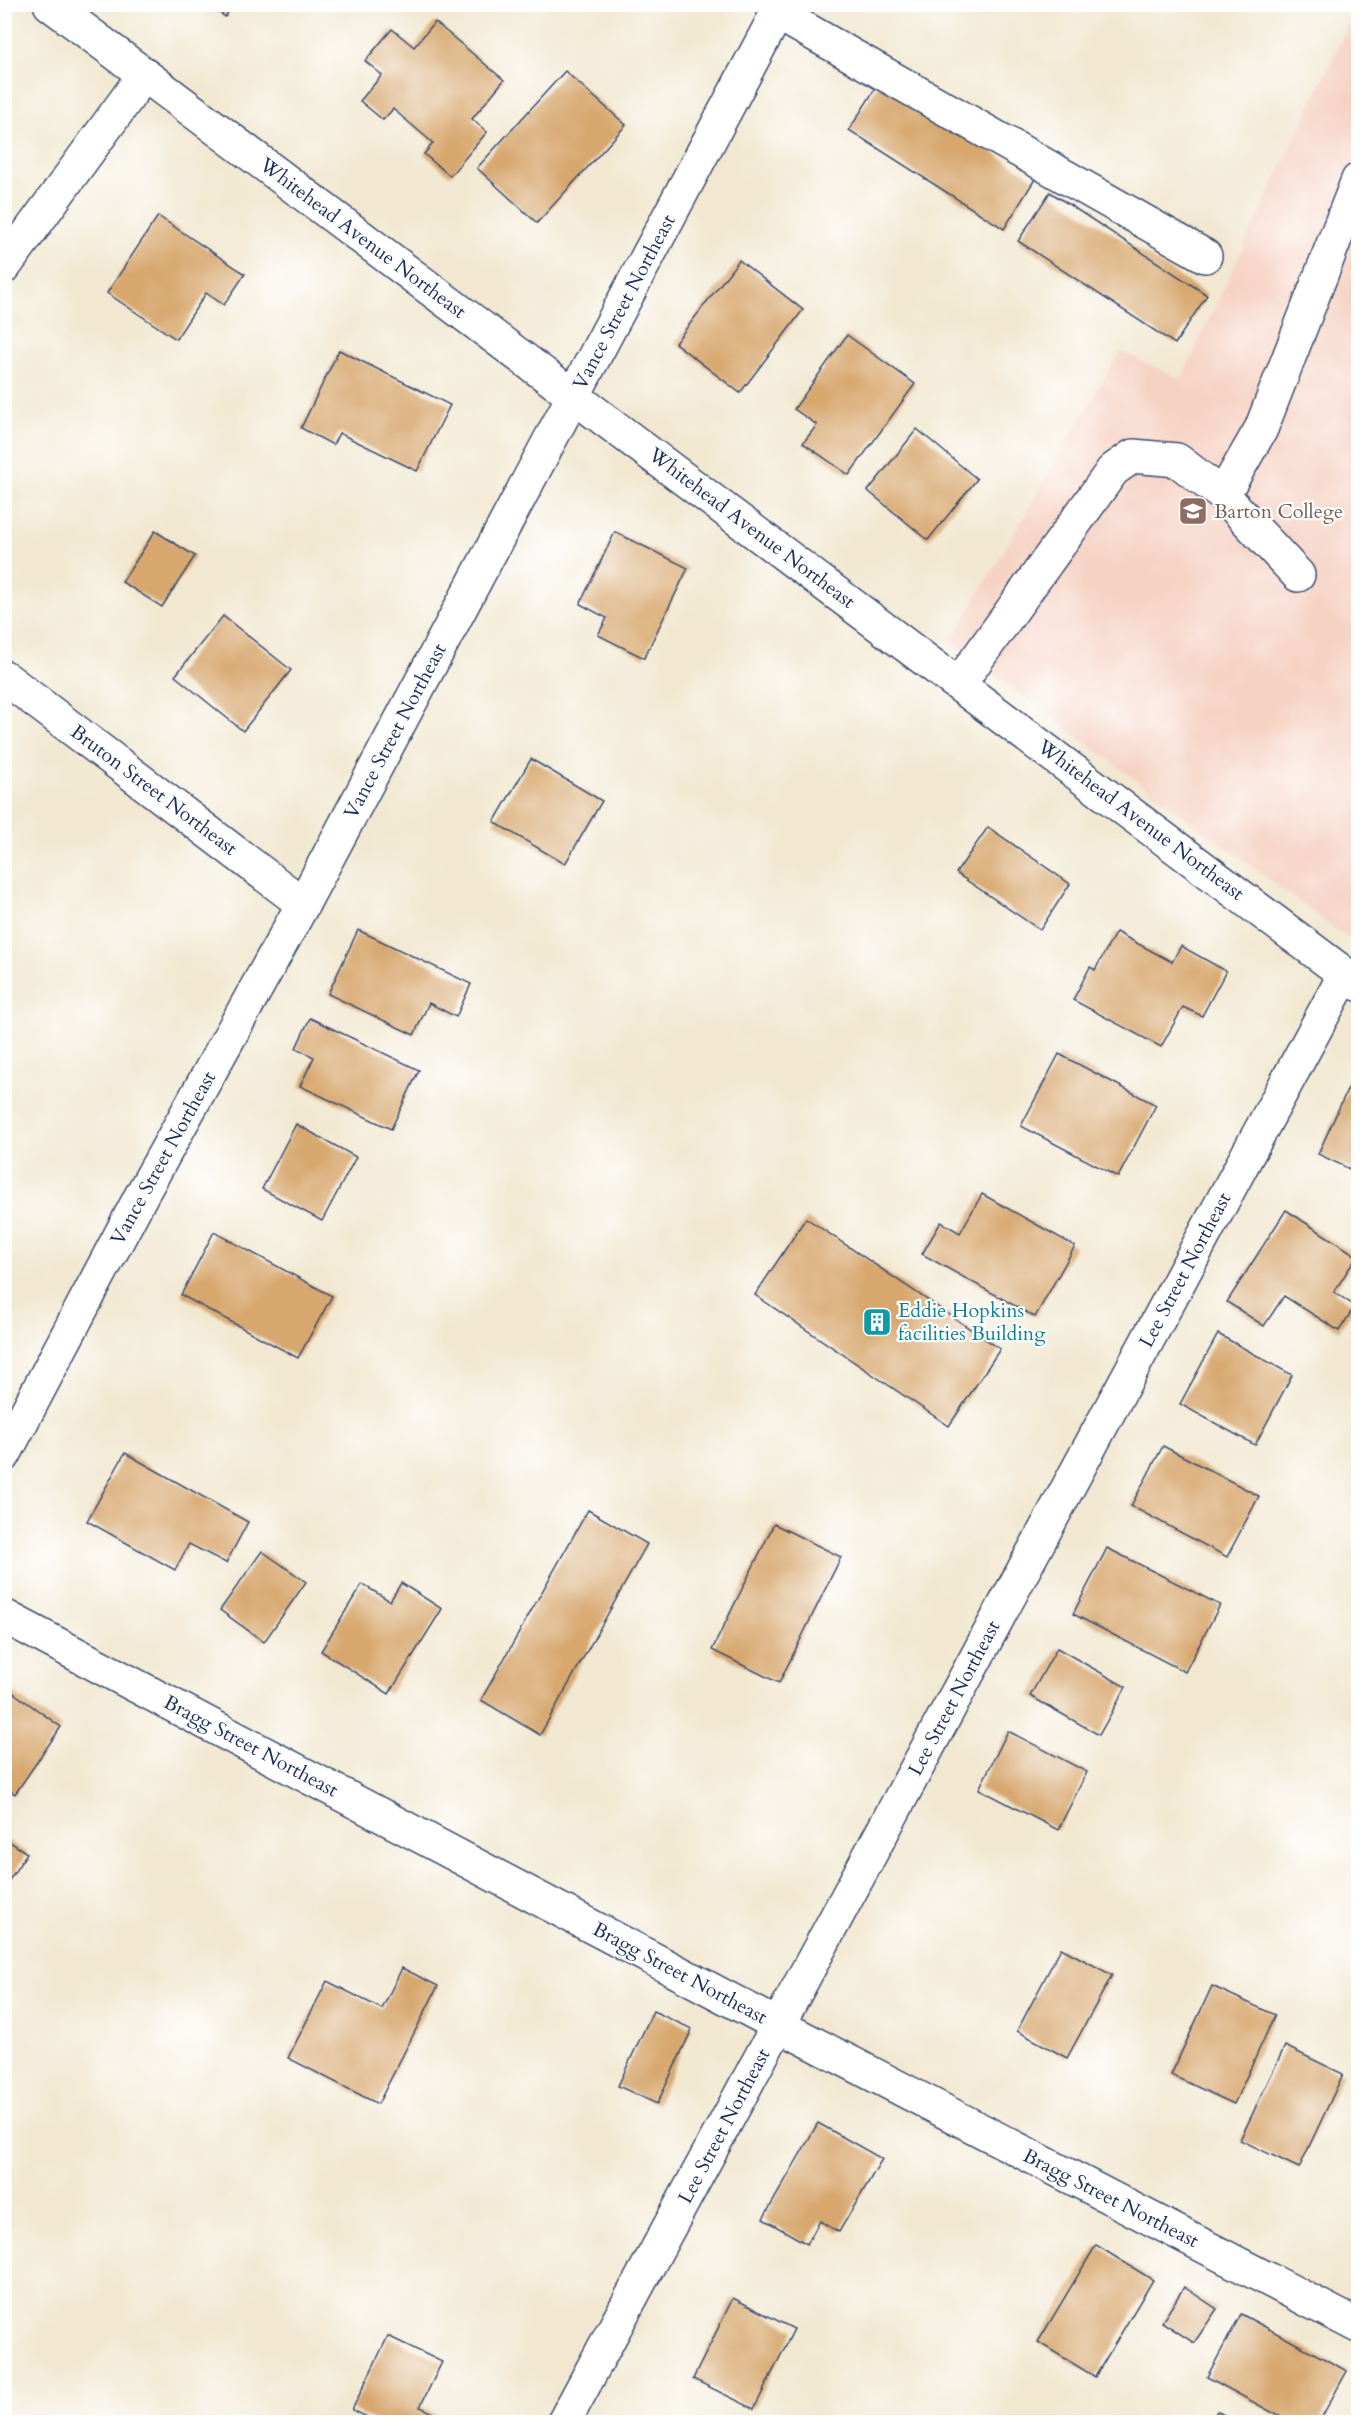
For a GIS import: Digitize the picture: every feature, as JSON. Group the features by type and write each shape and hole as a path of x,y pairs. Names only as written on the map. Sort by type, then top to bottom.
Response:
{"street":[{"name":"Whitehead Avenue Northeast","path":"50,4 1352,979"},
{"path":"779,9 1204,256"},
{"name":"Vance Street Northeast","path":"4,1455 141,1196 303,904 779,9"},
{"path":"4,267 144,75"},
{"path":"1223,495 1261,429 1359,180"},
{"path":"959,684 1113,470 1133,456 1177,460 1223,495 1298,575"},
{"name":"Bruton Street Northeast","path":"4,677 303,904"},
{"name":"Lee Street Northeast","path":"564,2422 778,2025 1352,979"},
{"name":"Bragg Street Northeast","path":"4,1616 778,2025 1359,2326"}],"shaded area":[{"name":"Barton College","path":"1358,5 1358,946 951,642 1120,351 1181,379"}],"building":[{"path":"209,4 234,4 225,17"},
{"path":"979,4 996,4 991,12"},
{"path":"435,22 504,80 472,119 487,132 450,176 424,154 433,143 393,109 383,120 360,101 382,75 365,61 392,29 414,47"},
{"path":"565,71 626,125 537,223 477,168"},
{"path":"880,81 1035,179 1004,229 849,130"},
{"path":"1050,192 1207,295 1175,344 1018,241"},
{"path":"158,216 245,274 224,305 206,293 176,339 107,293"},
{"path":"739,260 803,310 740,393 675,343"},
{"path":"847,335 915,384 849,475 803,443 817,425 794,409"},
{"path":"339,350 450,405 417,471 339,433 333,445 301,428"},
{"path":"917,429 977,479 928,540 868,491"},
{"path":"155,531 195,556 162,607 122,582"},
{"path":"615,532 688,568 644,658 598,635 607,618 580,604"},
{"path":"223,616 291,670 243,731 175,676"},
{"path":"531,759 602,801 565,864 494,822"},
{"path":"988,827 1070,884 1040,930 956,873"},
{"path":"358,930 471,984 456,1017 429,1003 414,1035 328,994"},
{"path":"1116,932 1172,962 1181,946 1226,971 1202,1016 1183,1007 1161,1047 1073,1000 1090,967 1095,970"},
{"path":"310,1018 419,1070 391,1129 300,1086 314,1057 296,1048"},
{"path":"1059,1054 1156,1105 1118,1177 1021,1126"},
{"path":"1350,1084 1358,1088 1358,1173 1318,1154"},
{"path":"296,1124 356,1157 322,1221 262,1189"},
{"path":"982,1194 1075,1246 1035,1317 922,1254 941,1222 960,1233"},
{"path":"1286,1210 1357,1256 1334,1292 1355,1306 1339,1331 1284,1296 1264,1326 1227,1302"},
{"name":"Eddie Hopkins facilities Building","path":"806,1218 1000,1349 949,1426 755,1295"},
{"path":"214,1232 332,1296 298,1358 181,1295"},
{"path":"1218,1334 1292,1375 1255,1445 1180,1404"},
{"path":"1163,1446 1259,1496 1227,1557 1131,1506"},
{"path":"125,1453 248,1522 226,1563 189,1544 175,1570 87,1521"},
{"path":"588,1510 647,1544 540,1735 481,1700"},
{"path":"774,1524 841,1557 779,1683 712,1650"},
{"path":"1107,1548 1220,1605 1185,1672 1073,1614"},
{"path":"262,1551 306,1582 264,1642 220,1610"},
{"path":"401,1583 442,1609 389,1694 321,1651 362,1584 390,1601"},
{"path":"1057,1648 1126,1687 1099,1735 1030,1696"},
{"path":"4,1686 61,1727 15,1794 4,1787"},
{"path":"1008,1731 1087,1772 1058,1830 979,1789"},
{"path":"4,1838 27,1853 4,1888"},
{"path":"1061,1948 1112,1975 1067,2058 1017,2031"},
{"path":"402,1968 438,1986 378,2104 288,2058 327,1981 382,2009"},
{"path":"1212,1986 1275,2015 1234,2104 1171,2075"},
{"path":"653,2011 692,2029 657,2104 618,2086"},
{"path":"1285,2046 1343,2074 1299,2168 1240,2140"},
{"path":"818,2123 882,2159 839,2232 820,2221 807,2244 763,2219"},
{"path":"1096,2245 1153,2280 1095,2377 1038,2342"},
{"path":"1184,2287 1217,2309 1194,2343 1162,2322"},
{"path":"733,2298 794,2329 754,2409 693,2379"},
{"path":"1241,2314 1347,2371 1319,2422 1290,2422 1207,2377"},
{"path":"388,2336 442,2362 420,2407 447,2419 446,2422 378,2422 352,2410"},
{"path":"1217,2411 1236,2422 1210,2422"}],"place":[{"name":"Barton College","path":"1193,511"},
{"name":"Eddie Hopkins facilities Building","path":"877,1322"}]}
